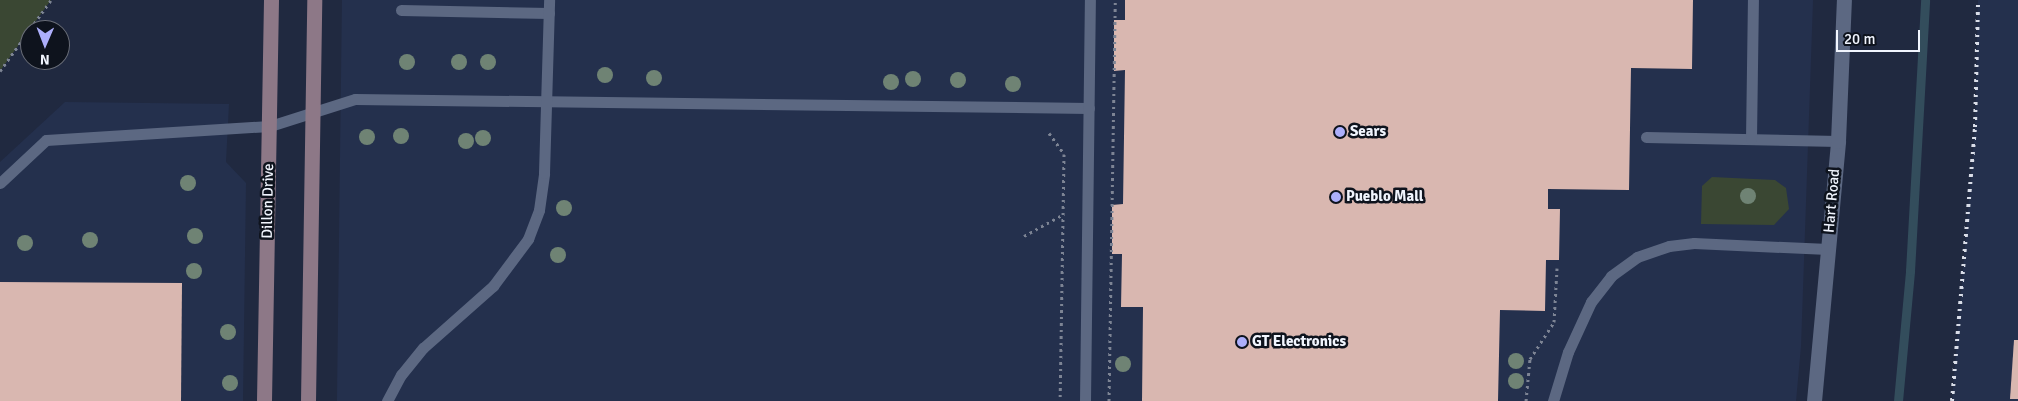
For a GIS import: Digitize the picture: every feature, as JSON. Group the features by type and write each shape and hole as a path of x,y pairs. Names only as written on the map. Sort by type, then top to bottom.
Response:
{"main road":[{"name":"Dillon Drive","path":"264,401 271,0"},
{"path":"308,401 314,0"}],"street":[{"name":"Hart Road","path":"1814,401 1838,141 1844,0"}],"lane":[{"path":"387,401 401,375 417,356 493,286 528,239 539,210 546,101 549,0"},
{"path":"1085,401 1090,0"},
{"path":"1750,139 1753,0"},
{"path":"401,10 549,13"},
{"path":"0,183 46,140 270,126 355,99 1089,108"},
{"path":"1646,137 1838,141"},
{"path":"1553,401 1564,361 1591,302 1611,276 1637,257 1669,246 1694,243 1828,249"}],"path":[{"path":"0,71 51,0"},
{"path":"1109,401 1115,0"},
{"path":"1049,133 1064,154 1060,401"},
{"path":"1024,236 1063,215"},
{"path":"1526,401 1530,359 1554,322 1556,268"}],"shaded area":[{"path":"342,0 1813,0 1801,346 1796,401 337,401"},
{"path":"1978,0 2018,0 2018,401 1952,401 1975,127"},
{"path":"65,102 229,104 226,162 246,183 243,401 0,401 0,162"}],"green space":[{"path":"0,0 51,0 37,20 20,20 20,43 0,71"},
{"path":"1712,177 1775,180 1786,188 1789,209 1774,225 1701,224 1702,186"}],"building":[{"name":"Pueblo Mall","path":"1125,0 1693,0 1692,69 1631,68 1629,190 1548,189 1548,209 1560,209 1559,260 1546,260 1545,311 1500,310 1498,401 1142,401 1143,307 1121,307 1122,254 1112,254 1112,205 1123,204 1125,70 1114,71 1114,20 1125,20"},
{"path":"0,282 182,283 181,401 0,401"},
{"path":"2014,340 2018,340 2018,399 2010,399"}],"waterway":[{"path":"1898,401 1910,271 1925,0"}],"railway":[{"path":"1952,401 1975,127 1978,0"}],"place":[{"name":"Sears","path":"1340,132"},
{"name":"Pueblo Mall","path":"1336,197"},
{"name":"GT Electronics","path":"1242,342"}]}
